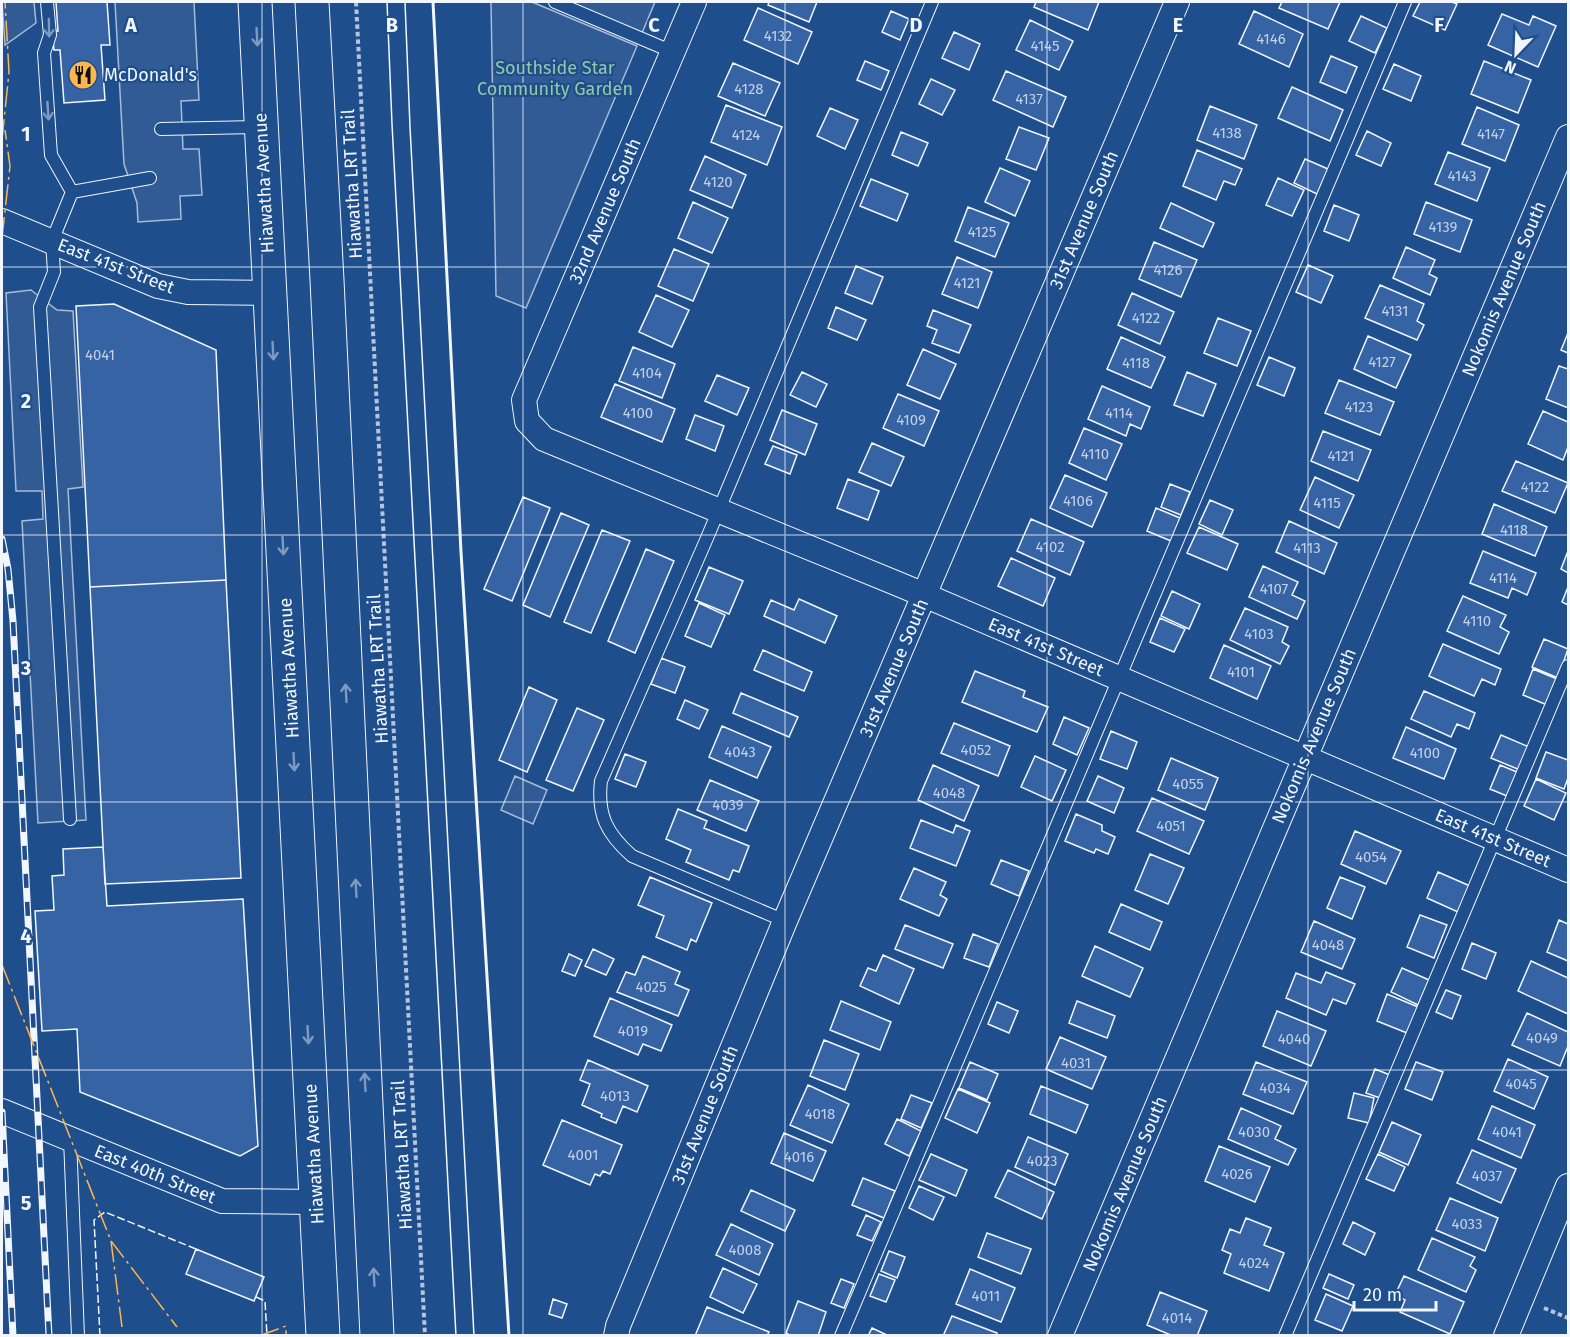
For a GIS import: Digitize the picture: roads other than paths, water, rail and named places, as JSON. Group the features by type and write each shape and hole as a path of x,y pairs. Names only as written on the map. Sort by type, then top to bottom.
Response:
{"highway":[{"name":"Hiawatha Avenue","path":"255,2 322,1335"},
{"path":"312,2 377,1335"}],"street":[{"name":"32nd Avenue South","path":"527,421 524,400 694,2"},
{"name":"31st Avenue South","path":"616,1335 785,921 1177,2"},
{"name":"Nokomis Avenue South","path":"1060,1335 1569,137"},
{"name":"East 41st Street","path":"2,221 158,286 188,292 269,293"},
{"name":"East 41st Street","path":"527,421 544,439 925,596 1569,870"},
{"name":"East 40th Street","path":"2,1111 222,1201 316,1202"},
{"path":"1506,1335 1569,1186"}],"lane":[{"path":"48,2 50,35 44,53 51,155 72,192"},
{"path":"555,2 673,52"},
{"path":"785,921 632,856 616,842 601,815 599,798 601,781 719,510 932,2"},
{"path":"841,1335 1406,2"},
{"path":"161,129 261,127"},
{"path":"72,192 150,178"},
{"path":"70,819 40,307 54,272 52,241 72,192"},
{"path":"1285,1335 1569,666"},
{"path":"70,1139 78,1335"}],"tram line":[{"path":"387,2 456,1336"},
{"path":"405,2 474,1336"}],"railway":[{"path":"2,539 8,569 13,621 49,1336"},
{"path":"2,1112 13,1336"}],"place":[{"name":"McDonald's","path":"83,75"}],"park label":[{"name":"Southside Star Community Garden","path":"555,78"}]}
